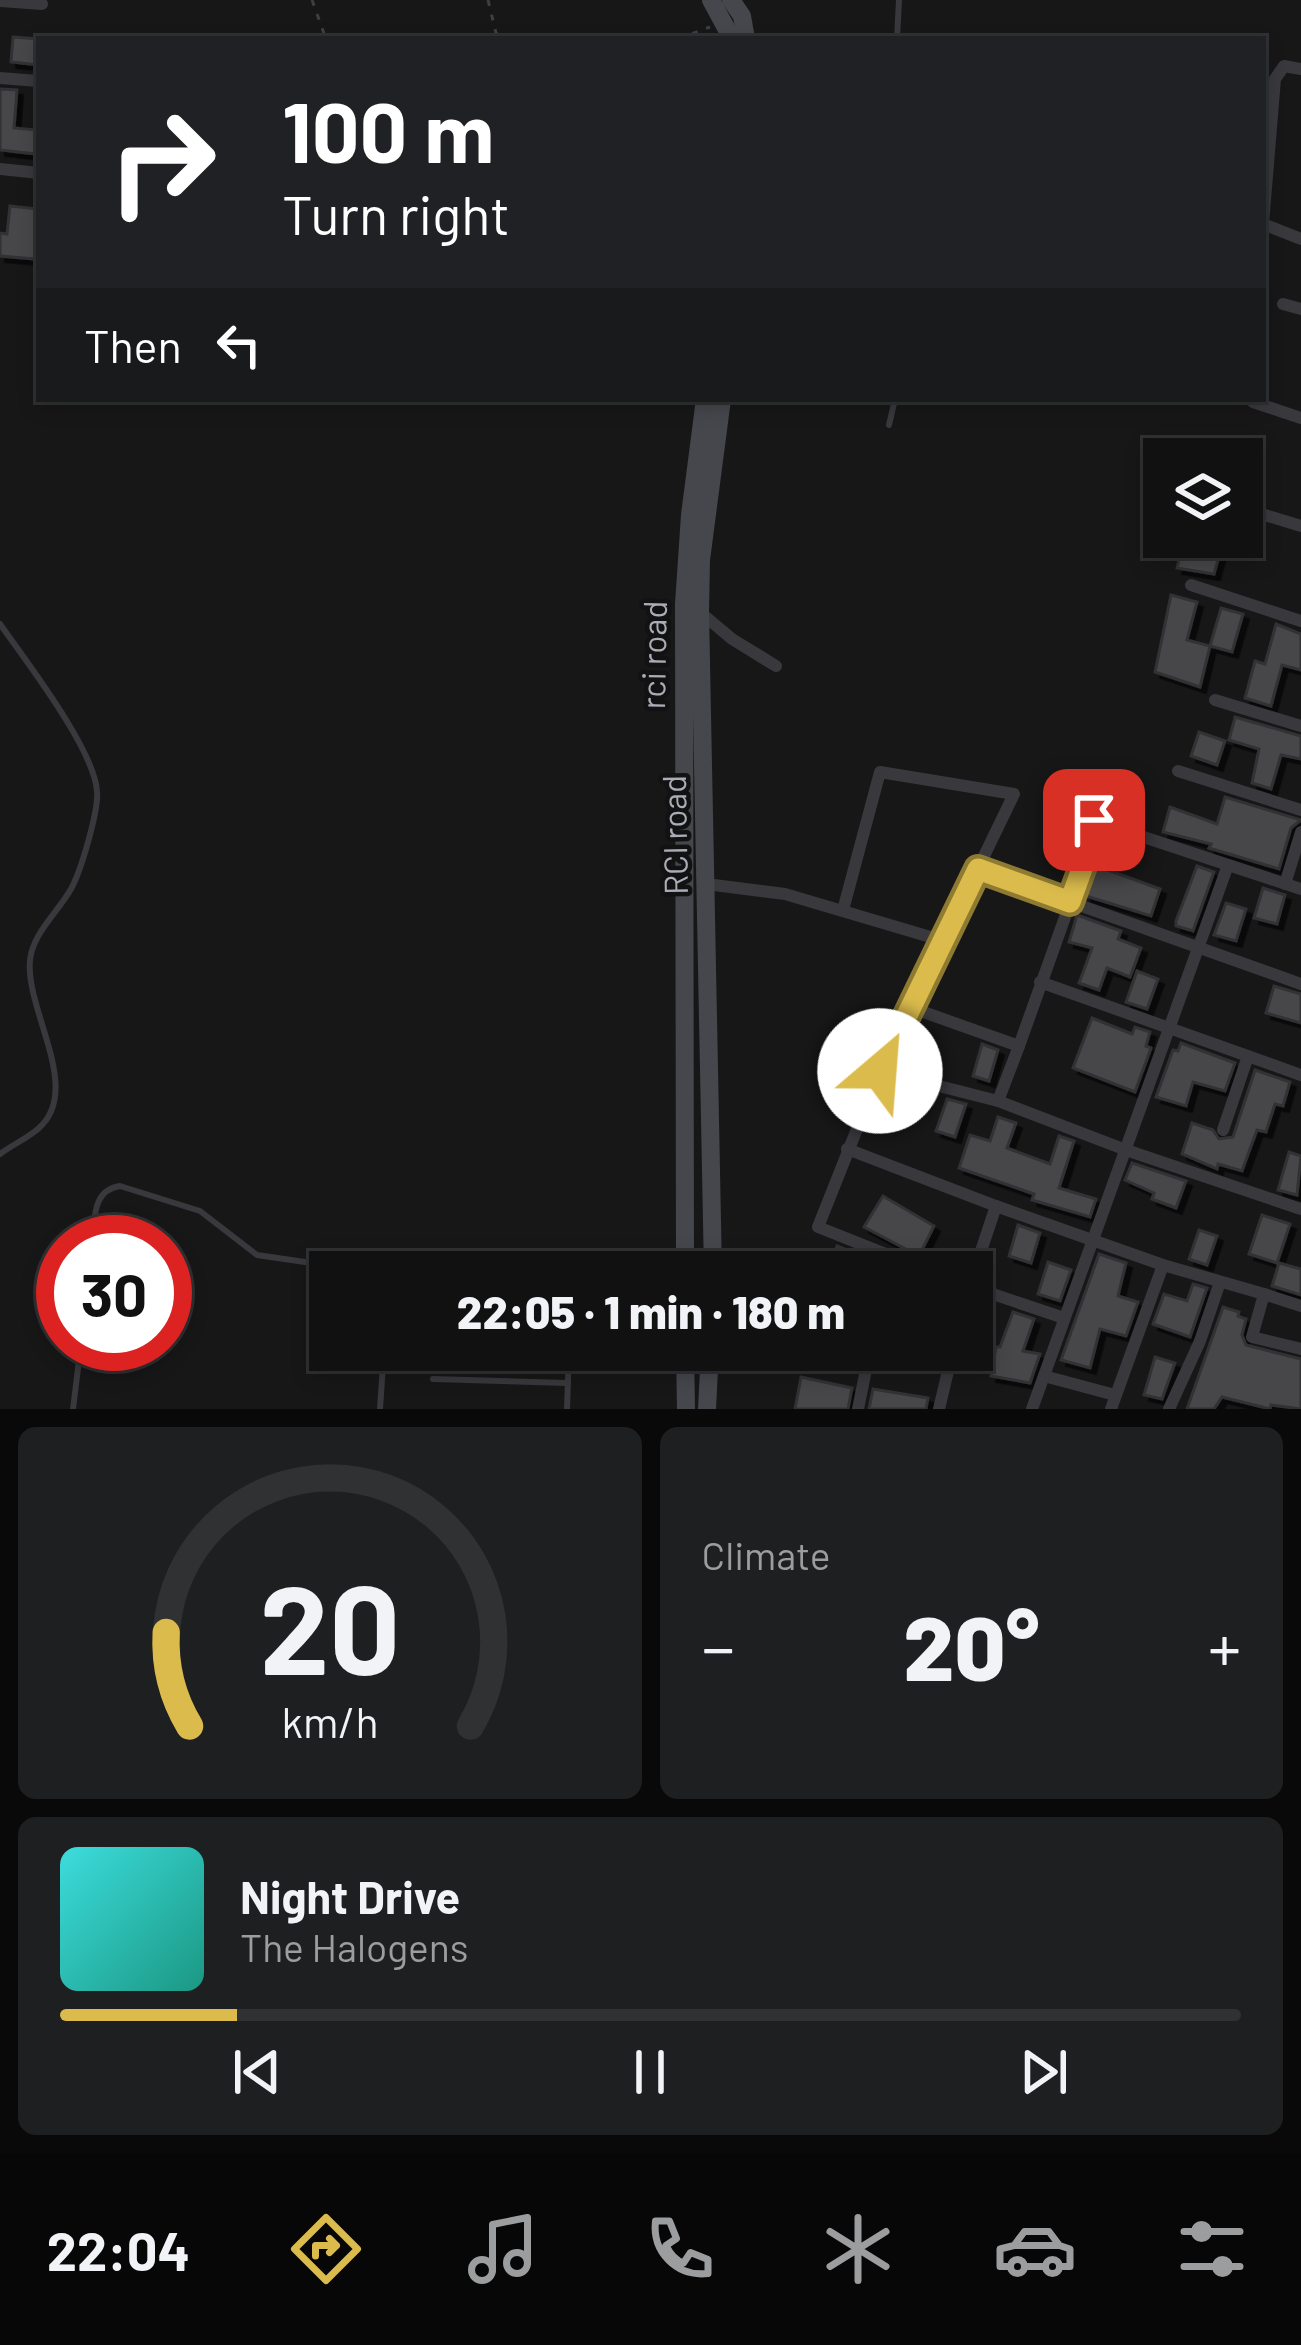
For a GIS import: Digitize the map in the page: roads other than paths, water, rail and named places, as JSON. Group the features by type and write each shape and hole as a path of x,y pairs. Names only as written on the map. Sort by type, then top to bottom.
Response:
{"main road":[{"path":"711,0 727,30"},
{"path":"731,0 742,16 745,36"},
{"name":"rci road","path":"685,1251 684,604 704,402"},
{"name":"RCI road","path":"713,1251 700,612 701,560 722,402"},
{"path":"683,956 707,954"},
{"path":"686,1371 686,1409"},
{"path":"707,1409 709,1371"}],"street":[{"path":"0,1 42,4"},
{"path":"1266,188 1275,79 1284,66 1301,69"},
{"path":"0,78 36,81"},
{"path":"0,169 36,172"},
{"path":"1266,225 1301,239"},
{"path":"1283,304 1301,309"},
{"path":"1253,402 1301,418"},
{"path":"1263,514 1301,526"},
{"path":"1191,585 1301,621"},
{"path":"700,612 776,666"},
{"path":"1215,700 1301,726"},
{"path":"1178,771 1301,810"},
{"path":"843,910 880,772 1014,794 880,1071 818,1226 876,1251"},
{"path":"998,1101 1096,821 1301,889"},
{"path":"1285,884 1301,832"},
{"path":"1032,1409 1228,865"},
{"path":"978,869 1301,984"},
{"path":"706,884 785,894 944,941"},
{"path":"1040,982 1301,1075"},
{"path":"912,1008 1019,1046"},
{"path":"1223,1130 1248,1057"},
{"path":"880,1071 998,1101 1301,1209"},
{"path":"847,1149 1092,1241 1301,1306"},
{"path":"981,1251 996,1206"},
{"path":"1044,1376 1113,1402 1163,1265"},
{"path":"1169,1409 1220,1282"},
{"path":"1264,1294 1252,1337 1301,1349"},
{"path":"993,1295 1064,1318"},
{"path":"858,1409 866,1371"},
{"path":"939,1409 948,1371"}],"lane":[{"path":"897,36 899,0"},
{"path":"889,425 894,402"},
{"path":"0,624 83,752 98,794 72,886 30,955 30,982 56,1088 53,1107 41,1127 0,1154"},
{"path":"97,1215 100,1196 119,1186 200,1210 257,1255 309,1263"},
{"path":"73,1409 78,1371"},
{"path":"380,1409 383,1371"},
{"path":"567,1409 568,1371"},
{"path":"433,1378 568,1383"}]}
